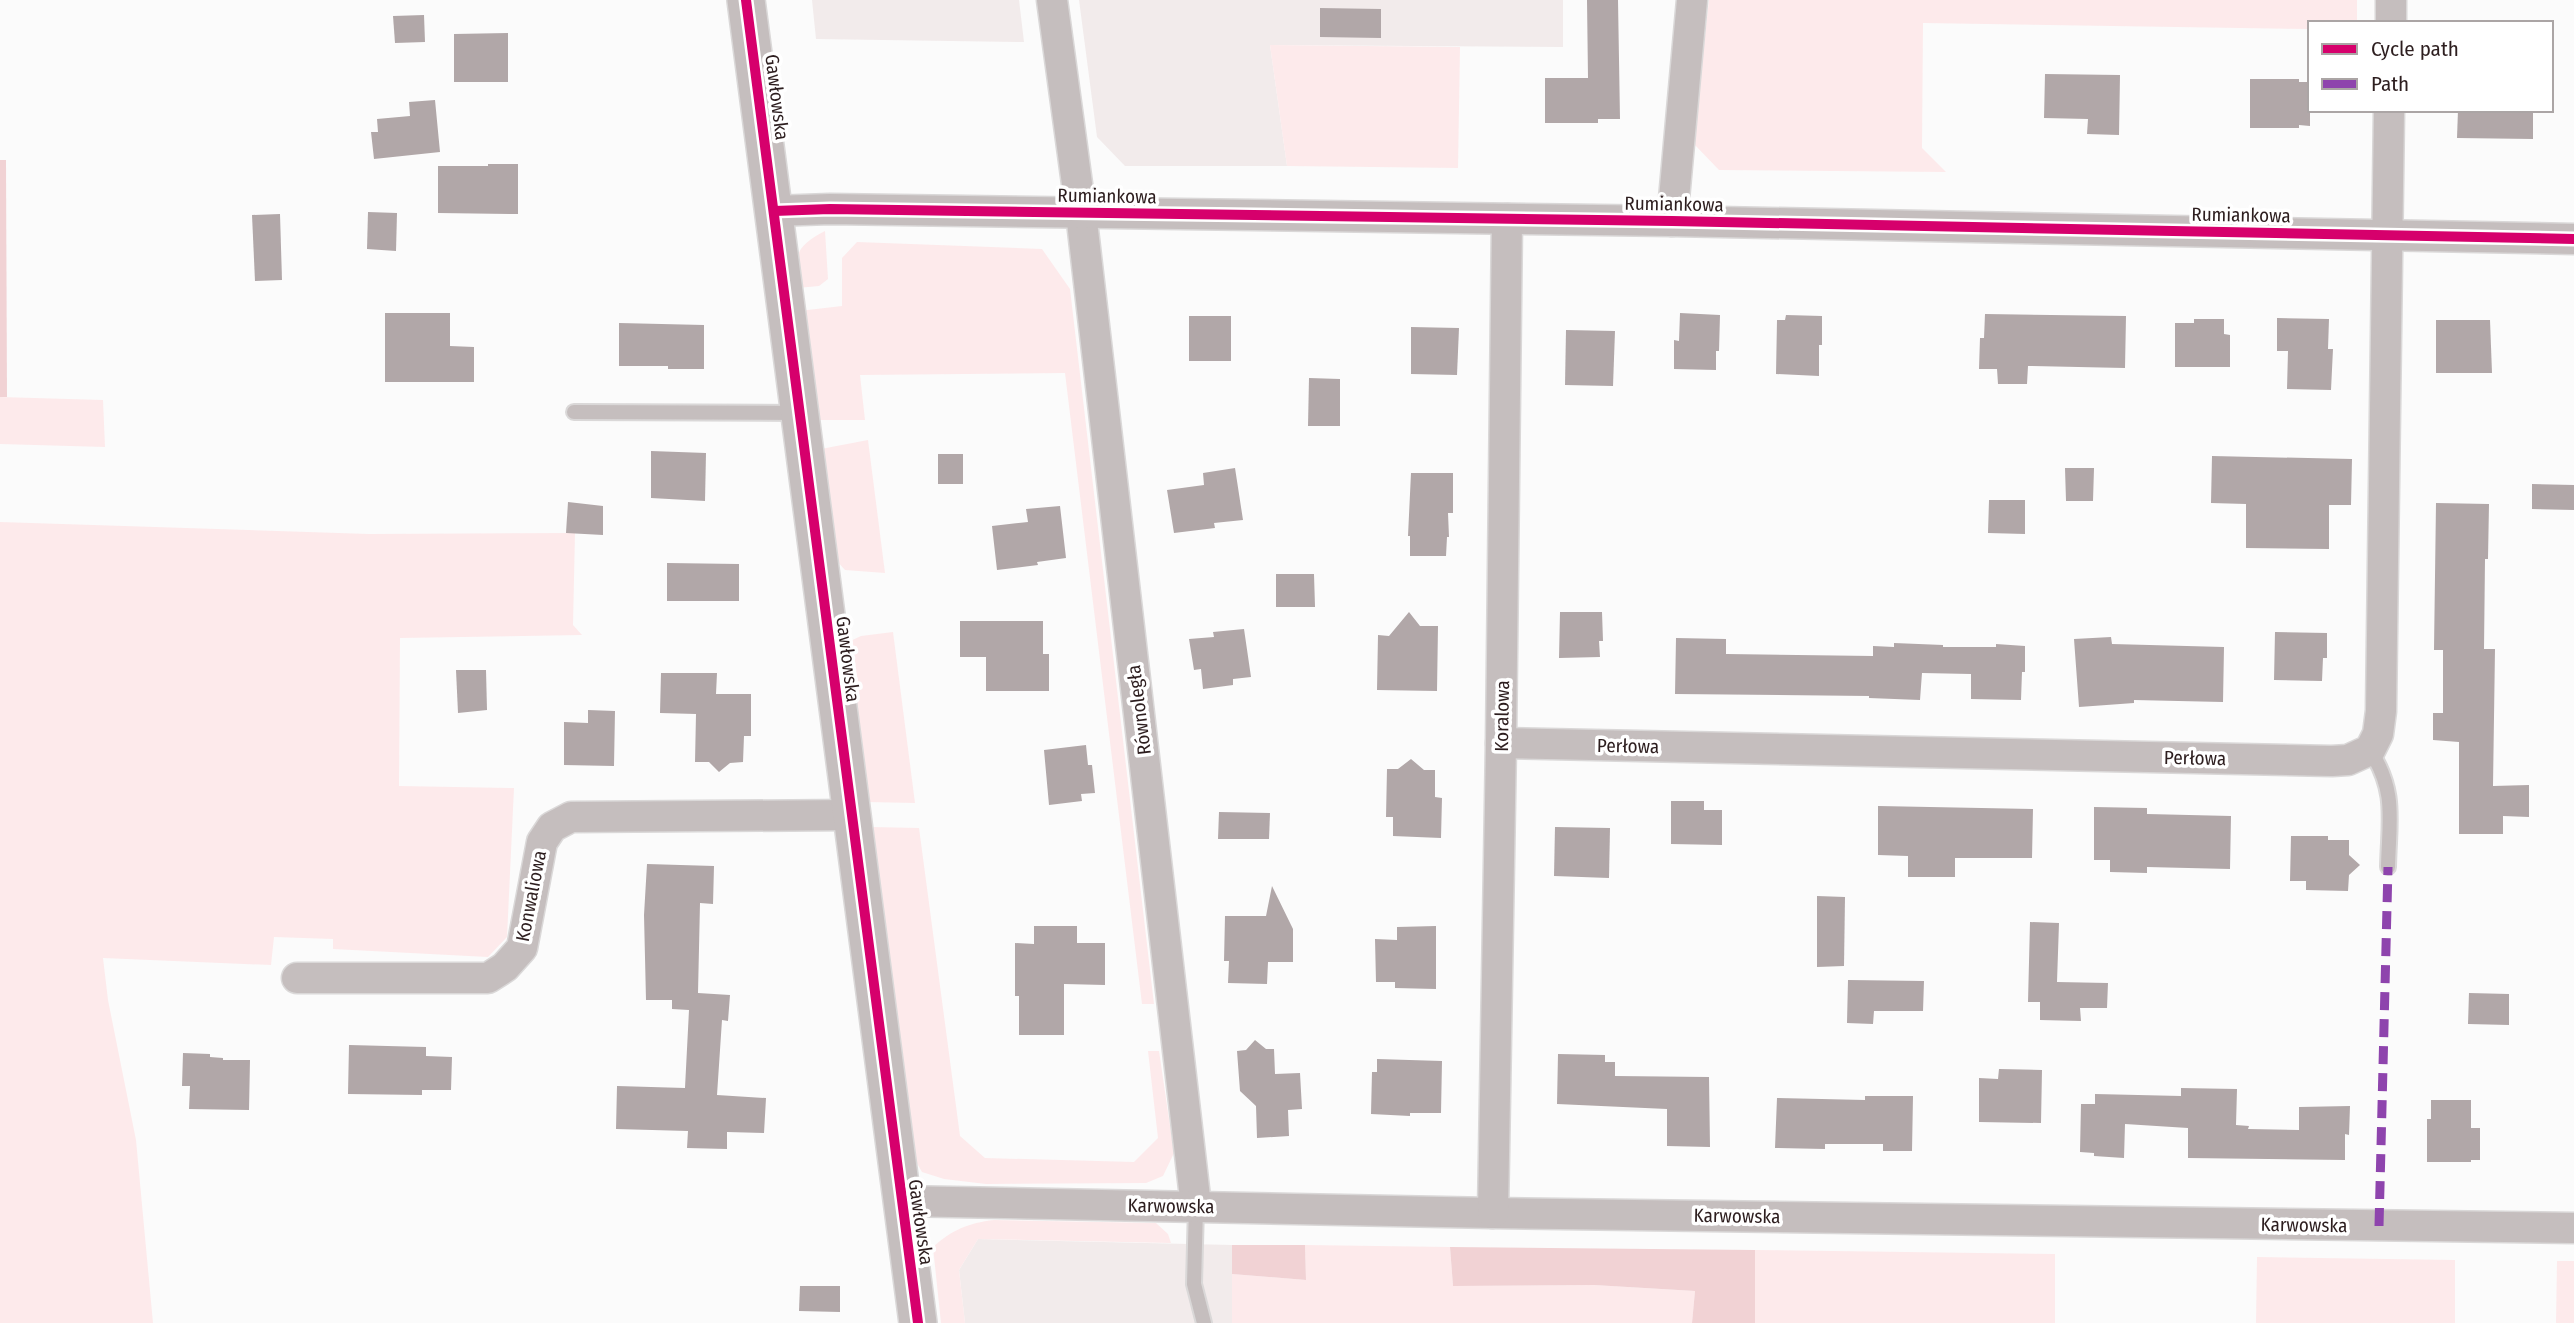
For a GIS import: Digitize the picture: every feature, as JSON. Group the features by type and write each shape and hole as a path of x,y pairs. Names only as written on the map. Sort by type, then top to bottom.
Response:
{"street":[{"name":"Gawłowska","path":"747,0 850,815 918,1323"},
{"name":"Równoległa","path":"1052,0 1081,213 1196,1206"},
{"path":"1672,221 1692,0"},
{"path":"2391,0 2391,21"},
{"path":"2370,750 2378,734 2381,711 2389,112"},
{"name":"Rumiankowa","path":"774,211 830,209 1672,221 2574,239"},
{"name":"Koralowa","path":"1493,1213 1502,743 1507,219"},
{"name":"Perłowa","path":"1502,743 2332,761 2348,760 2370,750"},
{"name":"Konwaliowa","path":"297,978 488,978 505,967 522,948 542,842 552,827 570,817 850,815"},
{"name":"Karwowska","path":"901,1200 1493,1213 2574,1228"}],"lane":[{"path":"574,412 799,413"},
{"path":"2370,750 2383,770 2390,796 2388,867"},
{"path":"1196,1206 1194,1284 1204,1323"}],"shaded area":[{"path":"812,0 1019,0 1024,42 816,39"},
{"path":"1079,0 1563,0 1563,47 1270,45 1287,166 1125,166 1097,137"},
{"path":"1709,0 2357,0 2357,21 2308,21 2308,29 1923,23 1922,148 1946,172 1719,170 1693,143"},
{"path":"1270,45 1460,47 1458,168 1287,166"},
{"path":"0,160 6,160 7,397 0,397"},
{"path":"825,231 828,279 819,286 797,288 796,260 799,253 802,247"},
{"path":"857,242 1042,249 1070,289 1154,1004 1142,1004 1065,373 860,375 865,420 815,420 799,311 842,306 842,258"},
{"path":"0,397 103,400 105,447 0,444"},
{"path":"868,440 885,573 845,570 829,552 821,449"},
{"path":"0,522 369,534 575,533 573,625 582,635 400,638 399,786 514,788 507,937 488,957 333,949 333,939 274,937 271,965 103,958 108,1000 136,1140 153,1323 0,1323"},
{"path":"893,632 915,803 867,802 846,643 861,636"},
{"path":"871,827 919,828 960,1136 985,1158 1134,1162 1158,1138 1148,1051 1159,1051 1174,1153 1163,1176 1146,1183 986,1184 944,1179 922,1172 915,1160"},
{"path":"994,1220 1156,1223 1168,1234 1171,1243 978,1239 959,1270 965,1323 941,1323 933,1247 961,1228"},
{"path":"978,1239 1232,1245 1232,1323 965,1323 959,1270"},
{"path":"1232,1245 1305,1245 1306,1280 1232,1274"},
{"path":"1305,1245 1450,1247 1453,1286 1594,1285 1695,1291 1692,1323 1232,1323 1232,1274 1306,1280"},
{"path":"1450,1247 1755,1250 1755,1323 1692,1323 1695,1291 1594,1285 1453,1286"},
{"path":"1755,1250 2055,1254 2055,1323 1755,1323"},
{"path":"2257,1257 2455,1260 2455,1323 2256,1323"},
{"path":"2557,1261 2574,1261 2574,1323 2556,1323"}],"building":[{"path":"1587,0 1618,0 1620,119 1598,119 1598,123 1545,123 1545,78 1588,78"},
{"path":"1320,8 1381,9 1381,38 1320,37"},
{"path":"424,15 425,42 395,43 393,16"},
{"path":"508,33 508,82 454,82 454,34"},
{"path":"2045,74 2120,75 2119,135 2087,134 2088,119 2044,118"},
{"path":"2250,79 2299,79 2299,82 2308,82 2310,126 2250,128"},
{"path":"435,100 440,152 374,159 371,132 378,132 377,119 410,116 409,102"},
{"path":"2458,112 2533,112 2533,139 2457,138"},
{"path":"518,164 518,214 438,213 438,166"},
{"path":"368,212 397,213 396,251 367,249"},
{"path":"280,214 282,280 255,281 252,215"},
{"path":"385,313 450,313 450,346 474,347 474,382 385,382"},
{"path":"1680,313 1720,315 1716,370 1674,369 1674,340 1679,341"},
{"path":"1985,314 2126,316 2125,368 2028,366 2027,384 1998,384 1997,369 1979,369 1980,338 1984,338"},
{"path":"1786,315 1822,316 1819,376 1776,374 1777,320 1785,320"},
{"path":"1189,316 1231,316 1231,361 1189,361"},
{"path":"2277,318 2329,319 2328,349 2333,349 2331,390 2287,389 2288,351 2277,351"},
{"path":"2194,319 2224,319 2224,334 2230,335 2230,367 2175,367 2175,323 2194,323"},
{"path":"2436,320 2490,320 2492,373 2436,373"},
{"path":"619,323 704,325 704,369 619,366"},
{"path":"1411,327 1459,328 1457,375 1411,374"},
{"path":"1566,330 1615,331 1613,386 1565,385"},
{"path":"1309,378 1340,379 1340,426 1308,426"},
{"path":"651,451 706,453 705,501 651,498"},
{"path":"938,454 963,454 963,484 938,484"},
{"path":"2212,456 2352,459 2351,505 2329,505 2329,549 2246,548 2246,504 2211,503"},
{"path":"1235,468 1243,520 1214,523 1215,528 1174,533 1167,490 1204,485 1203,473"},
{"path":"2065,468 2094,468 2093,501 2066,501"},
{"path":"1411,473 1453,473 1453,513 1448,513 1449,537 1446,556 1410,556 1408,536"},
{"path":"2532,484 2574,485 2574,510 2532,509"},
{"path":"1989,500 2025,500 2025,534 1988,533"},
{"path":"568,502 603,506 603,535 566,533"},
{"path":"2436,503 2489,504 2488,559 2485,559 2484,649 2495,649 2493,786 2529,785 2529,817 2503,816 2503,834 2459,834 2459,742 2433,740 2433,713 2443,713 2443,650 2434,650"},
{"path":"1060,506 1066,558 997,570 992,526 1028,522 1026,509"},
{"path":"667,563 739,564 739,601 667,601"},
{"path":"1276,574 1314,574 1315,607 1276,607"},
{"path":"1409,612 1420,626 1438,626 1437,691 1377,690 1378,635 1389,636"},
{"path":"1560,612 1602,612 1603,641 1599,641 1600,657 1559,658"},
{"path":"960,621 1043,621 1043,654 1049,654 1049,691 986,691 986,657 960,657"},
{"path":"1244,629 1251,677 1233,679 1233,685 1203,689 1201,669 1194,670 1189,639 1214,637 1213,632"},
{"path":"2275,632 2327,633 2327,658 2323,658 2322,681 2274,680"},
{"path":"2111,637 2112,644 2224,647 2223,702 2134,700 2134,703 2079,707 2074,639"},
{"path":"1676,638 1726,639 1726,654 1873,656 1873,646 1894,647 1894,643 1943,647 1996,647 1996,644 2025,646 2025,672 2022,672 2021,700 1971,699 1971,674 1922,673 1920,700 1869,696 1675,694"},
{"path":"456,670 486,670 487,710 458,713"},
{"path":"661,673 717,673 716,694 751,694 751,736 744,736 743,762 730,763 719,772 709,762 695,762 696,714 660,713"},
{"path":"588,710 615,711 614,766 564,765 564,722 588,723"},
{"path":"1086,745 1088,765 1092,765 1095,793 1081,794 1082,801 1049,805 1044,750"},
{"path":"1411,759 1424,770 1435,770 1435,797 1442,798 1441,838 1393,836 1393,817 1386,817 1387,769 1398,769"},
{"path":"1671,801 1704,801 1704,810 1722,810 1722,845 1671,844"},
{"path":"1878,806 2033,809 2032,858 1955,858 1955,877 1908,877 1908,856 1878,855"},
{"path":"2094,807 2147,808 2147,814 2231,816 2230,869 2147,867 2147,873 2110,872 2110,860 2094,860"},
{"path":"1219,812 1270,813 1269,839 1218,839"},
{"path":"1555,827 1610,828 1609,878 1554,876"},
{"path":"2291,836 2328,836 2328,840 2349,840 2349,855 2360,865 2349,875 2348,891 2306,890 2306,881 2290,881"},
{"path":"647,864 714,866 713,904 700,903 698,993 730,995 728,1021 722,1020 717,1095 766,1098 764,1133 727,1132 727,1149 687,1148 688,1131 616,1129 617,1086 685,1088 689,1010 672,1009 672,1000 646,1000 644,915"},
{"path":"1272,886 1293,929 1293,962 1268,962 1267,984 1228,983 1229,961 1224,961 1225,916 1266,916"},
{"path":"1817,896 1845,897 1844,966 1817,967"},
{"path":"2030,922 2059,923 2057,982 2108,983 2107,1008 2080,1008 2081,1021 2040,1020 2040,1002 2028,1002"},
{"path":"1034,926 1077,926 1077,943 1105,943 1105,985 1064,984 1064,1035 1019,1035 1019,996 1015,996 1015,943 1034,944"},
{"path":"1436,926 1436,989 1395,988 1395,982 1376,982 1375,939 1397,940 1397,927"},
{"path":"1848,980 1924,981 1923,1011 1874,1011 1873,1024 1847,1023"},
{"path":"2469,993 2509,994 2509,1025 2468,1024"},
{"path":"1255,1040 1266,1049 1274,1049 1275,1074 1300,1073 1302,1109 1288,1110 1289,1136 1257,1138 1256,1106 1240,1091 1237,1051 1246,1050"},
{"path":"349,1045 426,1047 426,1056 452,1057 451,1090 422,1090 422,1095 348,1094"},
{"path":"183,1053 210,1054 210,1057 223,1060 250,1060 249,1110 189,1109 190,1086 182,1086"},
{"path":"1558,1054 1605,1055 1605,1062 1615,1062 1615,1076 1709,1077 1710,1147 1667,1146 1667,1109 1557,1104"},
{"path":"1377,1059 1442,1061 1441,1113 1410,1113 1410,1116 1371,1114 1372,1072 1377,1072"},
{"path":"1999,1069 2042,1070 2041,1123 1979,1122 1979,1078 1998,1079"},
{"path":"2181,1088 2237,1089 2236,1125 2249,1126 2248,1129 2299,1130 2299,1107 2350,1106 2349,1135 2345,1134 2345,1160 2188,1158 2188,1128 2125,1124 2124,1158 2080,1152 2081,1104 2095,1104 2095,1094 2181,1096"},
{"path":"1865,1096 1913,1096 1912,1151 1883,1151 1883,1144 1825,1144 1825,1149 1775,1148 1777,1098 1865,1100"},
{"path":"2431,1100 2471,1100 2471,1128 2480,1128 2480,1160 2427,1162 2427,1119 2431,1119"},
{"path":"800,1286 840,1286 840,1312 799,1311"}],"marked path":[{"path":"2379,1226 2388,867"}],"cycle path":[{"path":"746,0 918,1323"},
{"path":"774,211 830,209 1672,221 2574,239"}]}
